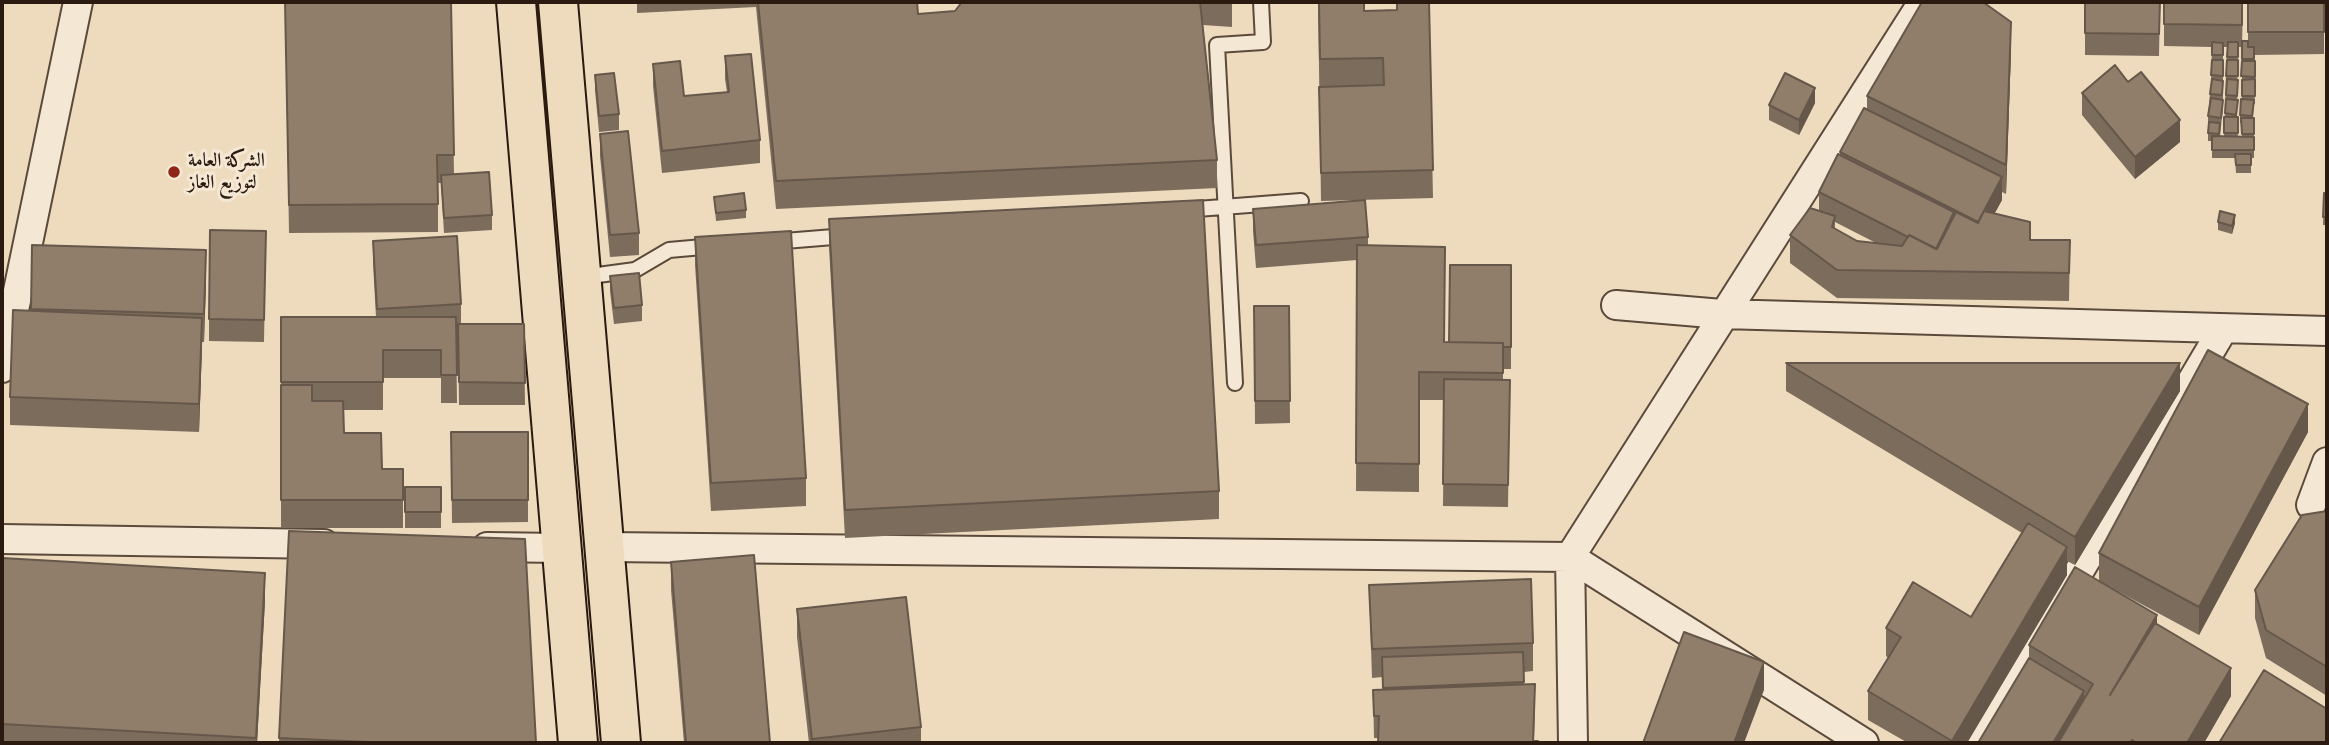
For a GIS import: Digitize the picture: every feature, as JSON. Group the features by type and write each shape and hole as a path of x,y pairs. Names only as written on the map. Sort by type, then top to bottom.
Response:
{"main road":[{"path":"516,2 578,743"},
{"path":"558,2 621,743"}],"street":[{"path":"2,368 78,2"},
{"path":"1573,743 1570,558 1722,314 1923,2"},
{"path":"1616,305 1722,314 2327,331"},
{"path":"1977,743 2223,329"},
{"path":"2311,505 2327,463"},
{"path":"2,539 351,545"},
{"path":"463,547 561,548"},
{"path":"605,547 1570,558 1864,743"}],"lane":[{"path":"1235,383 1217,45 1263,43 1261,2"},
{"path":"1170,211 1301,201"},
{"path":"752,243 864,235"},
{"path":"582,277 635,270 669,250 724,246"}],"building":[{"path":"285,2 451,2 454,155 437,155 438,204 289,205"},
{"path":"758,2 917,2 918,14 955,11 962,2 1200,2 1217,160 776,181"},
{"path":"1319,2 1364,2 1364,11 1397,10 1397,2 1429,2 1433,170 1321,173 1319,87 1384,85 1383,58 1320,59"},
{"path":"1922,2 1983,2 2011,22 2006,165 1867,96"},
{"path":"2085,2 2160,2 2159,34 2085,33"},
{"path":"2164,2 2242,2 2242,25 2164,24"},
{"path":"2248,2 2324,2 2324,32 2248,32"},
{"path":"2242,41 2248,41 2248,47 2254,47 2254,59 2242,59"},
{"path":"2212,42 2223,43 2223,55 2212,55"},
{"path":"2228,42 2238,42 2238,57 2227,57"},
{"path":"751,54 760,140 662,151 653,64 680,61 684,96 729,92 725,56"},
{"path":"2212,60 2223,60 2223,76 2211,75"},
{"path":"2227,60 2238,60 2238,76 2226,76"},
{"path":"2242,61 2255,61 2255,77 2241,76"},
{"path":"2115,65 2128,82 2141,72 2180,120 2135,157 2082,93"},
{"path":"614,73 619,114 599,116 595,75"},
{"path":"1785,73 1815,88 1799,120 1769,105"},
{"path":"2212,79 2223,81 2222,95 2210,94"},
{"path":"2227,79 2238,80 2237,96 2226,95"},
{"path":"2255,79 2255,96 2242,96 2242,80"},
{"path":"2211,98 2223,100 2221,118 2208,116"},
{"path":"2226,99 2238,100 2236,115 2225,113"},
{"path":"2241,99 2254,100 2252,116 2240,115"},
{"path":"1864,108 2002,177 1978,222 1840,152"},
{"path":"2224,117 2238,117 2238,133 2224,133"},
{"path":"2241,118 2254,118 2254,134 2242,134"},
{"path":"2209,122 2220,123 2219,134 2208,133"},
{"path":"628,131 639,233 610,235 600,134"},
{"path":"2212,136 2254,137 2254,150 2212,150"},
{"path":"1838,154 1954,212 1936,249 1819,192"},
{"path":"2235,154 2251,154 2251,165 2236,165"},
{"path":"489,172 492,215 444,218 441,175"},
{"path":"744,193 746,210 716,213 714,197"},
{"path":"2324,193 2327,194 2327,217 2323,217"},
{"path":"1203,200 1219,491 845,510 829,219"},
{"path":"1365,200 1368,237 1256,245 1253,209"},
{"path":"1810,208 1835,216 1832,227 1857,241 1902,246 1909,235 1937,249 1956,212 1978,223 1984,211 2030,222 2030,240 2070,240 2069,273 1837,270 1790,235"},
{"path":"2220,211 2235,215 2232,226 2218,222"},
{"path":"210,230 266,231 264,320 209,319"},
{"path":"791,231 806,478 711,483 695,237"},
{"path":"457,236 461,304 377,309 373,241"},
{"path":"32,245 206,250 204,314 31,309"},
{"path":"1357,245 1445,247 1444,342 1503,343 1503,373 1419,372 1419,464 1356,463"},
{"path":"1450,265 1511,265 1511,347 1503,347 1503,343 1449,342"},
{"path":"639,273 642,305 614,308 610,276"},
{"path":"1254,306 1289,306 1290,401 1255,401"},
{"path":"13,310 202,318 199,404 10,397"},
{"path":"281,317 456,317 457,375 441,375 441,350 383,350 383,382 281,382"},
{"path":"458,324 524,324 525,383 459,382"},
{"path":"2208,350 2308,404 2199,607 2099,553"},
{"path":"1786,363 2180,363 2075,537"},
{"path":"1444,379 1510,380 1508,485 1443,484"},
{"path":"281,385 312,385 312,401 343,401 344,433 381,433 382,469 403,469 403,500 281,500"},
{"path":"451,432 528,432 528,500 452,500"},
{"path":"405,487 441,487 441,512 405,512"},
{"path":"2327,511 2327,667 2266,630 2255,590 2302,515"},
{"path":"2028,523 2067,547 1952,741 1868,691 1901,637 1886,628 1913,582 1971,617"},
{"path":"289,531 525,539 536,743 368,743 279,738"},
{"path":"754,555 770,743 686,743 671,562"},
{"path":"2,558 265,573 256,738 2,724"},
{"path":"2075,567 2157,615 2110,695 2155,623 2231,668 2187,743 2137,743 2132,740 2130,743 2058,743 2093,684 2029,645"},
{"path":"1531,579 1533,643 1372,649 1369,585"},
{"path":"906,597 921,727 812,739 797,609"},
{"path":"1684,632 1764,662 1734,743 1643,743"},
{"path":"1523,652 1524,682 1383,688 1382,657"},
{"path":"2029,658 2084,691 2053,743 1978,743"},
{"path":"2264,670 2327,709 2327,743 2219,743"},
{"path":"1535,684 1533,741 1538,743 1378,743 1379,716 1374,716 1373,690"}],"place":[{"name":"الشركة العامة لتوزيع الغاز","path":"174,172"}]}
